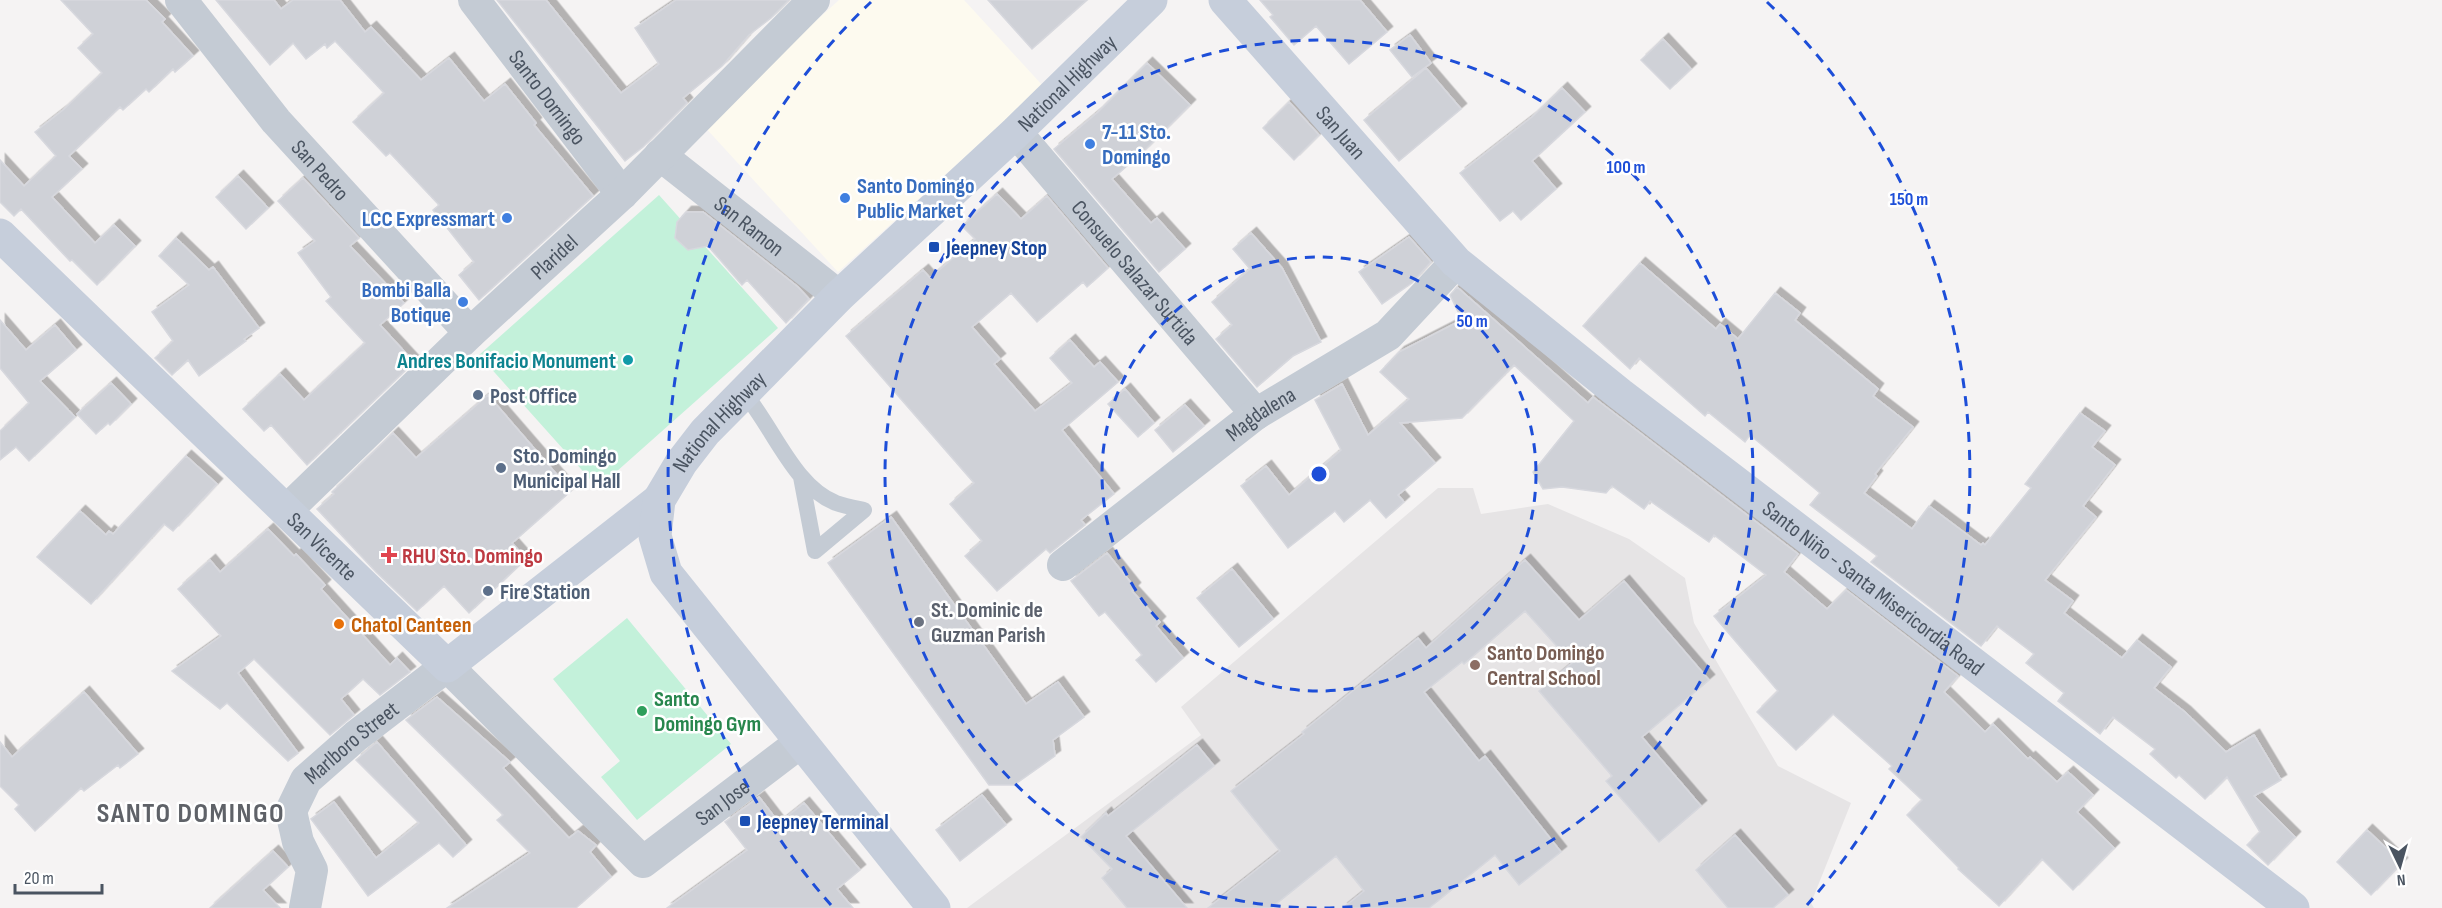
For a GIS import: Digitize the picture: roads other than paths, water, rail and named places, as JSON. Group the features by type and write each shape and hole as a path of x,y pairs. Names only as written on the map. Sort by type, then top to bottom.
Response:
{"main road":[{"name":"National Highway","path":"934,908 666,573 655,536 659,500 705,432 839,296 1016,132 1151,0"},
{"name":"San Juan","path":"1225,0 1456,262"},
{"name":"San Vicente","path":"0,235 447,666"},
{"name":"Santo Niño - Santa Misericordia Road","path":"1456,262 1630,401 2293,908"},
{"path":"447,666 659,500"}],"street":[{"name":"San Pedro","path":"181,0 276,121 470,333"},
{"name":"Santo Domingo","path":"474,0 622,194"},
{"name":"Plaridel","path":"287,510 470,333 622,194 814,0"},
{"name":"Consuelo Salazar Surtida","path":"1016,132 1256,414"},
{"name":"San Ramon","path":"660,154 839,296"},
{"name":"Magdalena","path":"1063,565 1256,414 1388,335 1456,262"},
{"name":"San Vicente","path":"447,666 643,862"},
{"name":"Marlboro Street","path":"306,908 312,870 298,842 291,811 306,780 356,736 447,666"},
{"name":"San Jose","path":"643,862 801,742"}],"lane":[{"path":"744,393 757,408 801,477 835,503 864,510 815,551 801,477"}],"place":[{"name":"7-11 Sto. Domingo","path":"1090,144"},
{"name":"Santo Domingo Public Market","path":"845,198"},
{"name":"LCC Expressmart","path":"507,218"},
{"name":"Jeepney Stop","path":"934,247"},
{"name":"Bombi Balla Botique","path":"463,302"},
{"name":"Andres Bonifacio Monument","path":"628,360"},
{"name":"Post Office","path":"478,395"},
{"name":"Sto. Domingo Municipal Hall","path":"501,468"},
{"name":"RHU Sto. Domingo","path":"389,555"},
{"name":"Fire Station","path":"488,591"},
{"name":"St. Dominic de Guzman Parish","path":"919,622"},
{"name":"Chatol Canteen","path":"339,624"},
{"name":"Santo Domingo Central School","path":"1475,665"},
{"name":"Santo Domingo Gym","path":"642,711"},
{"name":"Jeepney Terminal","path":"745,821"}],"district":[{"name":"SANTO DOMINGO","path":"191,812"}]}
